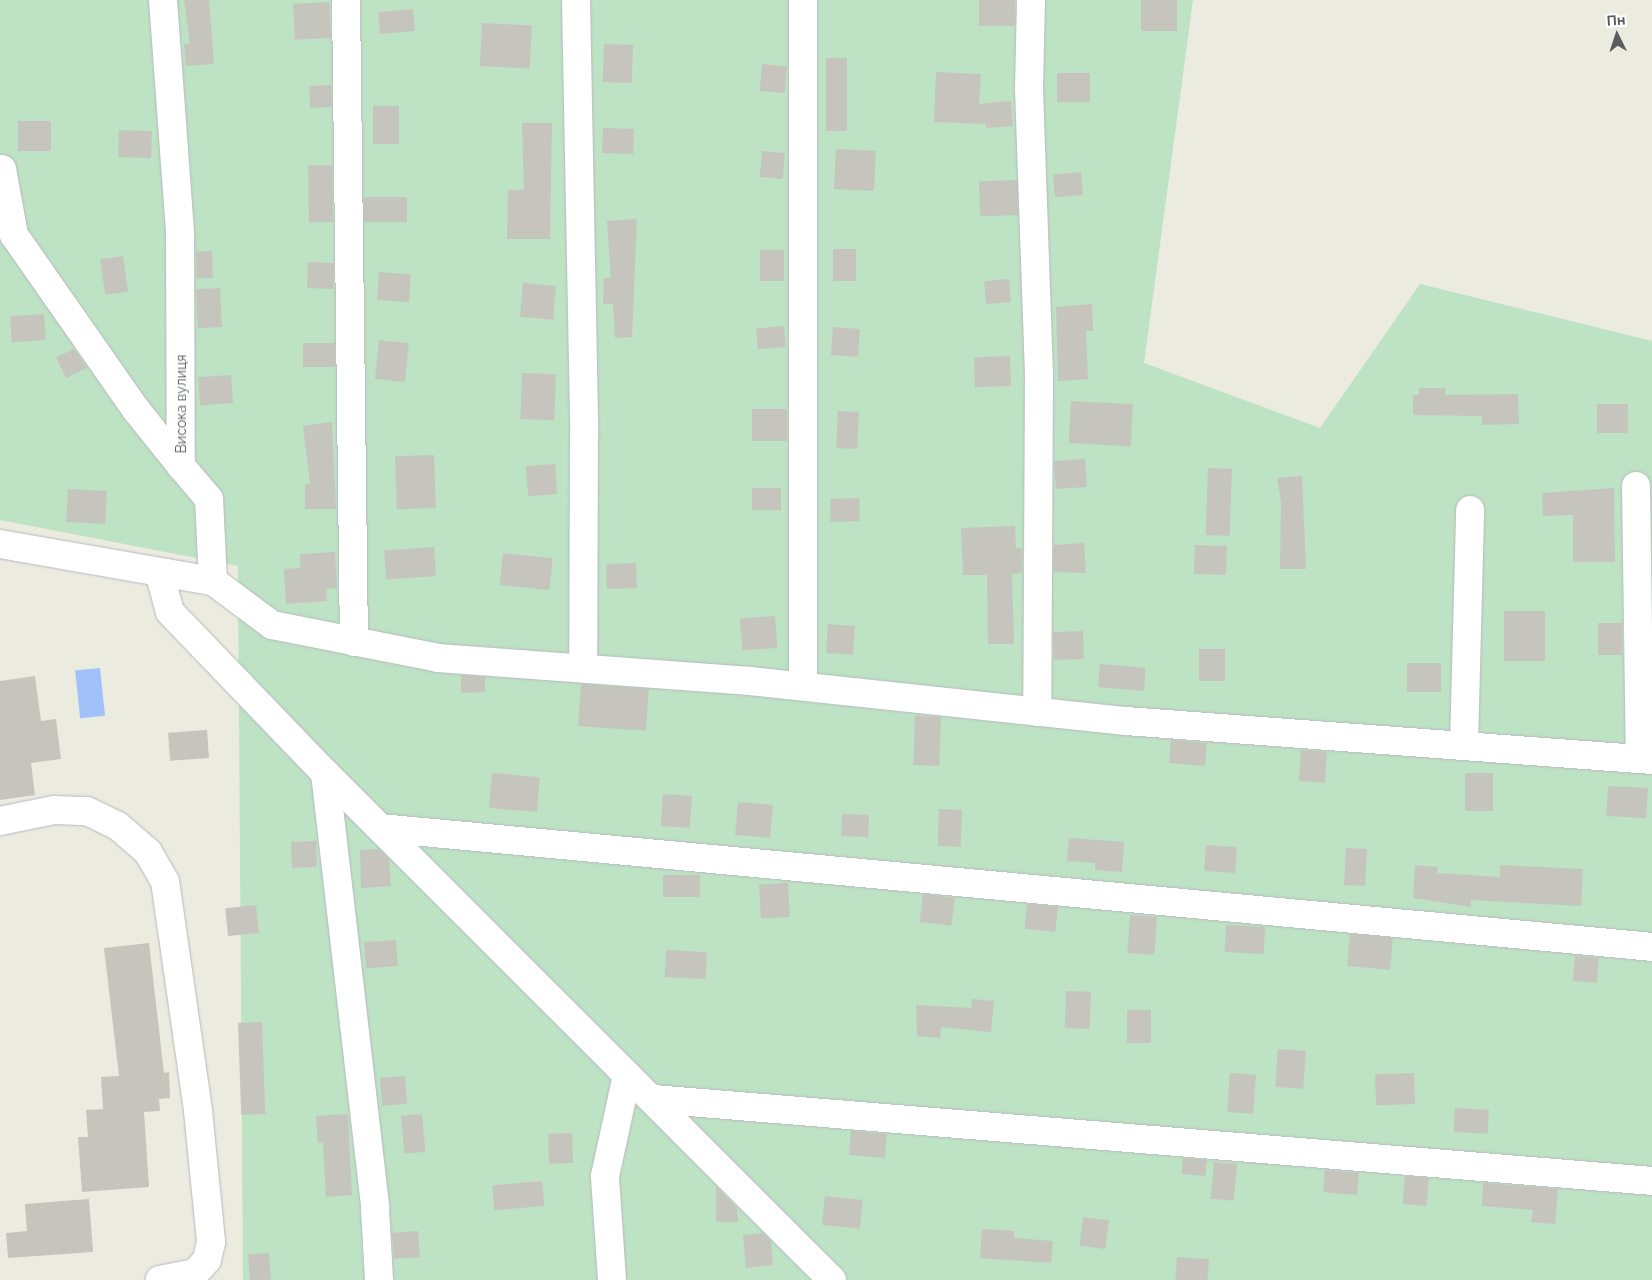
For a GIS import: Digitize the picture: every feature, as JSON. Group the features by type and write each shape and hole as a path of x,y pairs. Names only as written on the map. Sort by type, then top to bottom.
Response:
{"street":[{"name":"Висока вулиця","path":"163,0 180,234 181,466 209,499 213,581"},
{"path":"346,0 354,642"},
{"path":"576,0 584,434 583,668"},
{"path":"803,686 804,0"},
{"path":"1031,0 1029,89 1039,375 1037,712"},
{"path":"2,169 14,235 137,411 181,466"},
{"path":"0,544 213,581 272,625 438,658 803,686 1037,712 1646,760 1636,486"},
{"path":"1464,746 1470,510"},
{"path":"159,572 170,612 325,773 832,1280"},
{"path":"325,773 375,1208 380,1280"},
{"path":"0,821 54,810 87,811 118,826 148,852 165,880 198,1111 211,1242 207,1260 195,1273 160,1280"},
{"path":"380,828 1652,947"},
{"path":"612,1280 605,1176 627,1075"},
{"path":"652,1099 1652,1181"}],"green space":[{"path":"0,0 1193,0 1144,363 1320,428 1420,284 1652,341 1652,1280 243,1280 238,566 0,520"}],"water":[{"path":"100,668 105,716 80,718 75,671"}],"building":[{"path":"184,0 209,0 214,64 186,66 184,44 190,44"},
{"path":"979,0 1015,0 1015,26 979,26"},
{"path":"1141,0 1177,0 1177,31 1141,31"},
{"path":"329,2 331,38 295,40 293,4"},
{"path":"413,9 415,31 380,34 378,12"},
{"path":"482,23 532,26 530,69 480,66"},
{"path":"604,44 633,45 632,83 603,82"},
{"path":"826,58 847,58 847,131 826,131"},
{"path":"762,64 787,66 785,93 760,91"},
{"path":"936,72 981,74 979,104 1011,101 1013,126 986,128 986,124 934,122"},
{"path":"1057,73 1090,73 1090,102 1057,102"},
{"path":"331,85 332,107 310,108 309,86"},
{"path":"373,106 399,106 399,144 373,144"},
{"path":"18,121 51,121 51,151 18,151"},
{"path":"522,123 552,123 550,239 507,239 508,190 524,190"},
{"path":"603,128 634,129 633,154 602,153"},
{"path":"119,130 152,131 151,158 118,157"},
{"path":"836,149 876,151 874,191 834,189"},
{"path":"762,151 785,153 783,179 760,177"},
{"path":"308,165 332,165 333,222 309,222"},
{"path":"1081,172 1083,195 1055,197 1053,174"},
{"path":"1017,180 1018,215 980,216 979,181"},
{"path":"364,197 407,197 407,222 364,222"},
{"path":"637,219 632,337 615,338 613,304 603,304 604,278 611,278 607,221"},
{"path":"833,249 856,249 856,281 833,281"},
{"path":"760,250 784,250 784,281 760,281"},
{"path":"212,251 213,278 197,279 196,252"},
{"path":"123,256 128,292 105,295 100,259"},
{"path":"308,262 334,263 333,289 307,288"},
{"path":"379,272 411,274 409,302 377,300"},
{"path":"1009,279 1011,302 986,304 984,281"},
{"path":"523,283 556,286 553,320 520,317"},
{"path":"220,288 222,327 198,328 196,289"},
{"path":"1092,304 1093,331 1086,331 1088,379 1058,381 1056,307"},
{"path":"44,314 46,340 12,342 10,316"},
{"path":"784,326 786,347 758,349 756,328"},
{"path":"833,327 860,329 858,357 831,355"},
{"path":"379,340 409,343 405,382 375,379"},
{"path":"303,343 335,343 335,367 303,367"},
{"path":"74,349 87,368 66,378 56,357"},
{"path":"1010,356 1011,386 975,387 974,357"},
{"path":"522,373 556,374 554,420 520,419"},
{"path":"231,375 233,403 200,405 198,377"},
{"path":"1419,388 1446,388 1445,395 1518,394 1519,424 1482,425 1482,416 1413,415 1413,395 1419,395"},
{"path":"1071,401 1133,404 1131,446 1069,443"},
{"path":"1597,404 1628,404 1628,433 1597,433"},
{"path":"752,409 787,409 787,441 752,441"},
{"path":"838,411 859,412 857,449 836,448"},
{"path":"332,422 336,509 305,509 305,484 310,484 303,426"},
{"path":"434,455 436,508 397,509 395,456"},
{"path":"1085,459 1087,487 1056,489 1054,461"},
{"path":"555,464 557,494 528,496 526,466"},
{"path":"1208,468 1232,469 1230,536 1206,535"},
{"path":"1302,476 1306,569 1280,569 1281,501 1277,478"},
{"path":"752,488 781,488 781,510 752,510"},
{"path":"1614,488 1615,562 1573,562 1573,515 1543,516 1542,493"},
{"path":"68,489 107,491 105,524 66,522"},
{"path":"859,498 860,521 831,522 830,499"},
{"path":"1015,526 1016,548 1022,548 1022,573 1012,574 1014,644 988,644 987,575 963,575 961,528"},
{"path":"1084,543 1086,573 1053,572 1054,545"},
{"path":"1195,545 1227,546 1226,575 1194,574"},
{"path":"434,547 436,576 386,579 384,550"},
{"path":"335,552 337,588 326,589 327,601 286,604 284,569 300,568 300,554"},
{"path":"503,553 553,558 549,590 500,585"},
{"path":"636,563 637,588 607,589 606,564"},
{"path":"1504,611 1545,611 1545,661 1504,661"},
{"path":"775,616 777,648 742,650 740,618"},
{"path":"1598,623 1622,623 1622,655 1598,655"},
{"path":"828,624 855,626 853,655 826,653"},
{"path":"1083,631 1084,659 1054,660 1053,632"},
{"path":"1199,649 1225,649 1225,681 1199,681"},
{"path":"1407,663 1441,663 1441,692 1407,692"},
{"path":"1100,664 1146,668 1144,691 1098,687"},
{"path":"461,675 485,677 485,692 461,693"},
{"path":"35,676 41,721 56,719 61,759 31,763 35,795 0,800 0,681"},
{"path":"581,684 649,689 646,731 578,726"},
{"path":"915,716 941,717 939,766 913,765"},
{"path":"207,730 209,758 170,761 168,733"},
{"path":"1171,740 1207,743 1205,766 1169,763"},
{"path":"1301,750 1327,752 1325,783 1299,781"},
{"path":"492,773 540,777 537,812 489,808"},
{"path":"1465,773 1493,773 1493,811 1465,811"},
{"path":"1608,786 1648,788 1646,818 1606,816"},
{"path":"663,794 692,796 690,828 661,826"},
{"path":"738,802 773,805 770,838 735,835"},
{"path":"939,809 962,810 961,847 938,846"},
{"path":"842,814 869,815 868,837 841,836"},
{"path":"1069,838 1124,842 1122,872 1095,870 1095,863 1067,861"},
{"path":"316,841 317,867 292,868 291,842"},
{"path":"1206,845 1237,847 1235,873 1204,871"},
{"path":"1346,848 1367,849 1365,886 1344,885"},
{"path":"379,849 389,859 391,886 361,888 360,850"},
{"path":"1415,865 1438,867 1437,873 1500,877 1500,865 1583,869 1581,906 1471,900 1471,907 1413,898"},
{"path":"663,875 700,875 700,897 663,897"},
{"path":"788,883 790,917 761,918 759,885"},
{"path":"923,894 955,898 951,926 920,922"},
{"path":"1027,904 1058,907 1055,932 1024,929"},
{"path":"256,905 259,933 228,936 225,908"},
{"path":"1130,915 1157,917 1154,955 1127,953"},
{"path":"1226,925 1265,927 1264,954 1225,952"},
{"path":"1350,934 1393,938 1390,970 1347,966"},
{"path":"396,940 398,966 366,968 364,942"},
{"path":"149,943 164,1073 169,1072 170,1098 159,1099 160,1111 144,1112 149,1187 82,1192 78,1137 88,1137 86,1110 103,1109 101,1077 119,1076 104,948"},
{"path":"666,950 707,952 706,979 665,977"},
{"path":"1575,956 1599,958 1597,983 1573,981"},
{"path":"1066,991 1091,992 1090,1029 1065,1028"},
{"path":"972,999 994,1001 991,1032 941,1027 940,1038 917,1036 916,1005 971,1008"},
{"path":"1127,1010 1151,1010 1151,1043 1127,1043"},
{"path":"262,1022 265,1114 241,1115 238,1023"},
{"path":"1278,1049 1306,1051 1303,1089 1275,1087"},
{"path":"1230,1073 1256,1075 1253,1114 1227,1112"},
{"path":"1414,1073 1415,1104 1376,1105 1375,1074"},
{"path":"405,1076 407,1104 382,1106 380,1078"},
{"path":"1455,1108 1489,1110 1488,1134 1454,1132"},
{"path":"348,1114 352,1195 326,1197 323,1142 318,1143 316,1116"},
{"path":"422,1114 425,1152 404,1154 401,1116"},
{"path":"851,1131 887,1134 885,1158 849,1155"},
{"path":"572,1133 573,1163 549,1164 548,1134"},
{"path":"1183,1158 1207,1160 1206,1176 1182,1174"},
{"path":"1214,1162 1237,1164 1234,1201 1211,1199"},
{"path":"1325,1170 1359,1173 1357,1195 1323,1192"},
{"path":"1405,1176 1429,1178 1426,1206 1403,1204"},
{"path":"542,1181 544,1206 494,1210 492,1185"},
{"path":"1483,1183 1558,1189 1555,1224 1531,1222 1533,1210 1482,1206"},
{"path":"716,1186 737,1208 738,1222 716,1222"},
{"path":"825,1196 863,1200 860,1229 822,1225"},
{"path":"89,1199 93,1252 8,1258 6,1233 27,1231 25,1204"},
{"path":"1083,1217 1109,1220 1105,1249 1079,1246"},
{"path":"982,1229 1014,1231 1014,1238 1053,1241 1051,1263 980,1258"},
{"path":"418,1231 420,1257 394,1259 392,1233"},
{"path":"763,1233 771,1241 773,1265 746,1268 743,1235"},
{"path":"269,1253 271,1280 250,1280 248,1254"},
{"path":"1177,1257 1209,1259 1207,1280 1175,1280"}]}
